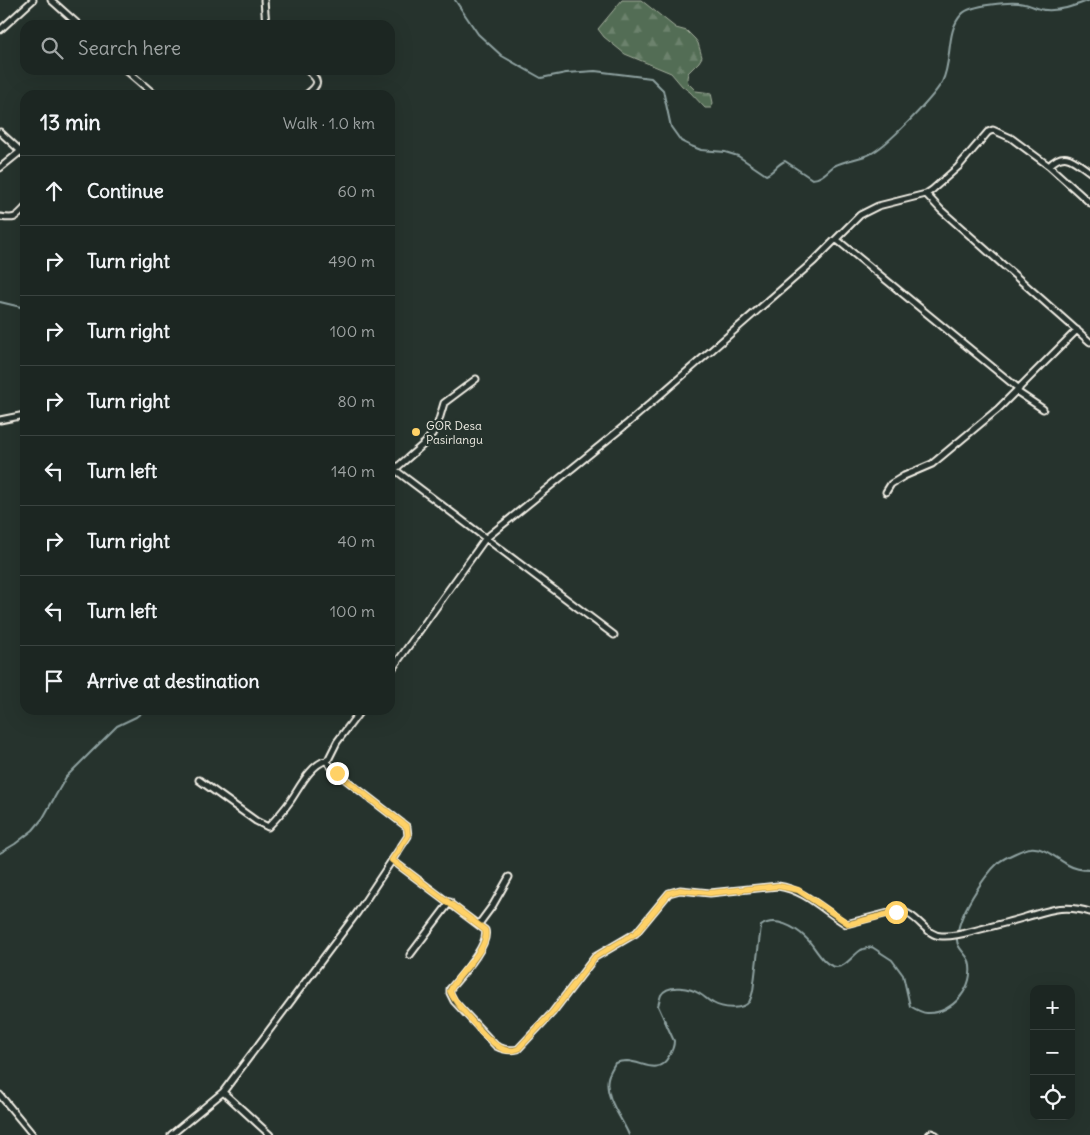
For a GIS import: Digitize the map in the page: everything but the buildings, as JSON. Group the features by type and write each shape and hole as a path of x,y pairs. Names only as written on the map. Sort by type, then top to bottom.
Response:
{"street":[{"path":"0,30 33,0"},
{"path":"51,0 73,20"},
{"path":"264,0 266,20"},
{"path":"132,75 149,90"},
{"path":"312,75 316,79 317,84 312,90"},
{"path":"395,665 485,539 628,423 814,261 855,219 866,211 878,206 926,194 958,167 990,130 995,130 1011,138 1048,166 1090,203"},
{"path":"0,132 20,150"},
{"path":"0,168 20,155"},
{"path":"1048,166 1057,158 1064,156 1090,172"},
{"path":"926,194 941,210 1090,342"},
{"path":"0,217 12,219 20,214"},
{"path":"836,239 1043,409"},
{"path":"886,492 891,484 904,476 932,464 1018,390 1077,330"},
{"path":"395,466 425,443 438,423 444,403 476,378"},
{"path":"0,420 20,416"},
{"path":"395,470 614,636"},
{"path":"199,780 256,822 268,827 290,801 305,778 327,760 357,715"},
{"path":"171,1135 223,1092 357,913 408,836 407,827 337,773 327,760"},
{"path":"392,860 485,930 487,937 478,954 450,989 450,993 454,1001 496,1046 513,1050 518,1049 552,1013 595,957 636,933 669,893 680,890 710,893 778,886 788,887 798,890 846,924 903,911 912,915 933,934 940,937 966,933 1054,908 1078,908 1090,912"},
{"path":"479,924 493,905 509,877"},
{"path":"410,955 450,902"},
{"path":"223,1092 270,1135"},
{"path":"0,1095 33,1135"},
{"path":"929,1135 931,1133 936,1135"}],"green space":[{"path":"622,0 641,0 676,28 687,31 695,39 702,57 688,73 688,83 696,91 711,93 713,103 711,108 705,108 671,73 625,54 604,37 598,29"}],"waterway":[{"path":"455,0 478,34 502,56 541,78 566,73 595,71 651,78 663,90 671,127 681,141 701,150 725,152 738,156 766,175 785,161 812,179 821,176 838,164 866,156 877,150 919,110 942,82 953,29 966,11 991,4 1010,3 1030,5 1040,9 1057,10 1090,0"},
{"path":"0,302 20,307"},
{"path":"0,853 33,830 43,818 66,777 117,726 139,715"},
{"path":"629,1135 614,1107 607,1085 610,1072 615,1063 627,1061 655,1067 665,1062 672,1051 674,1041 658,1006 664,991 680,988 700,994 717,1005 737,1008 746,1005 753,991 761,926 772,922 791,927 806,938 827,963 836,967 846,963 861,950 872,947 892,960 903,975 910,1006 925,1013 937,1012 954,1004 966,989 969,980 969,961 957,942 958,929 972,897 999,862 1024,850 1035,848 1045,851 1068,865 1090,870"}],"place":[{"name":"GOR Desa Pasirlangu","path":"416,432"}],"route":[{"path":"337,773 407,827 408,836 392,860 485,930 487,937 478,954 450,989 450,993 454,1001 496,1046 506,1050 518,1049 552,1013 595,957 636,933 669,893 680,890 710,893 778,886 798,890 849,924 896,912"}]}
